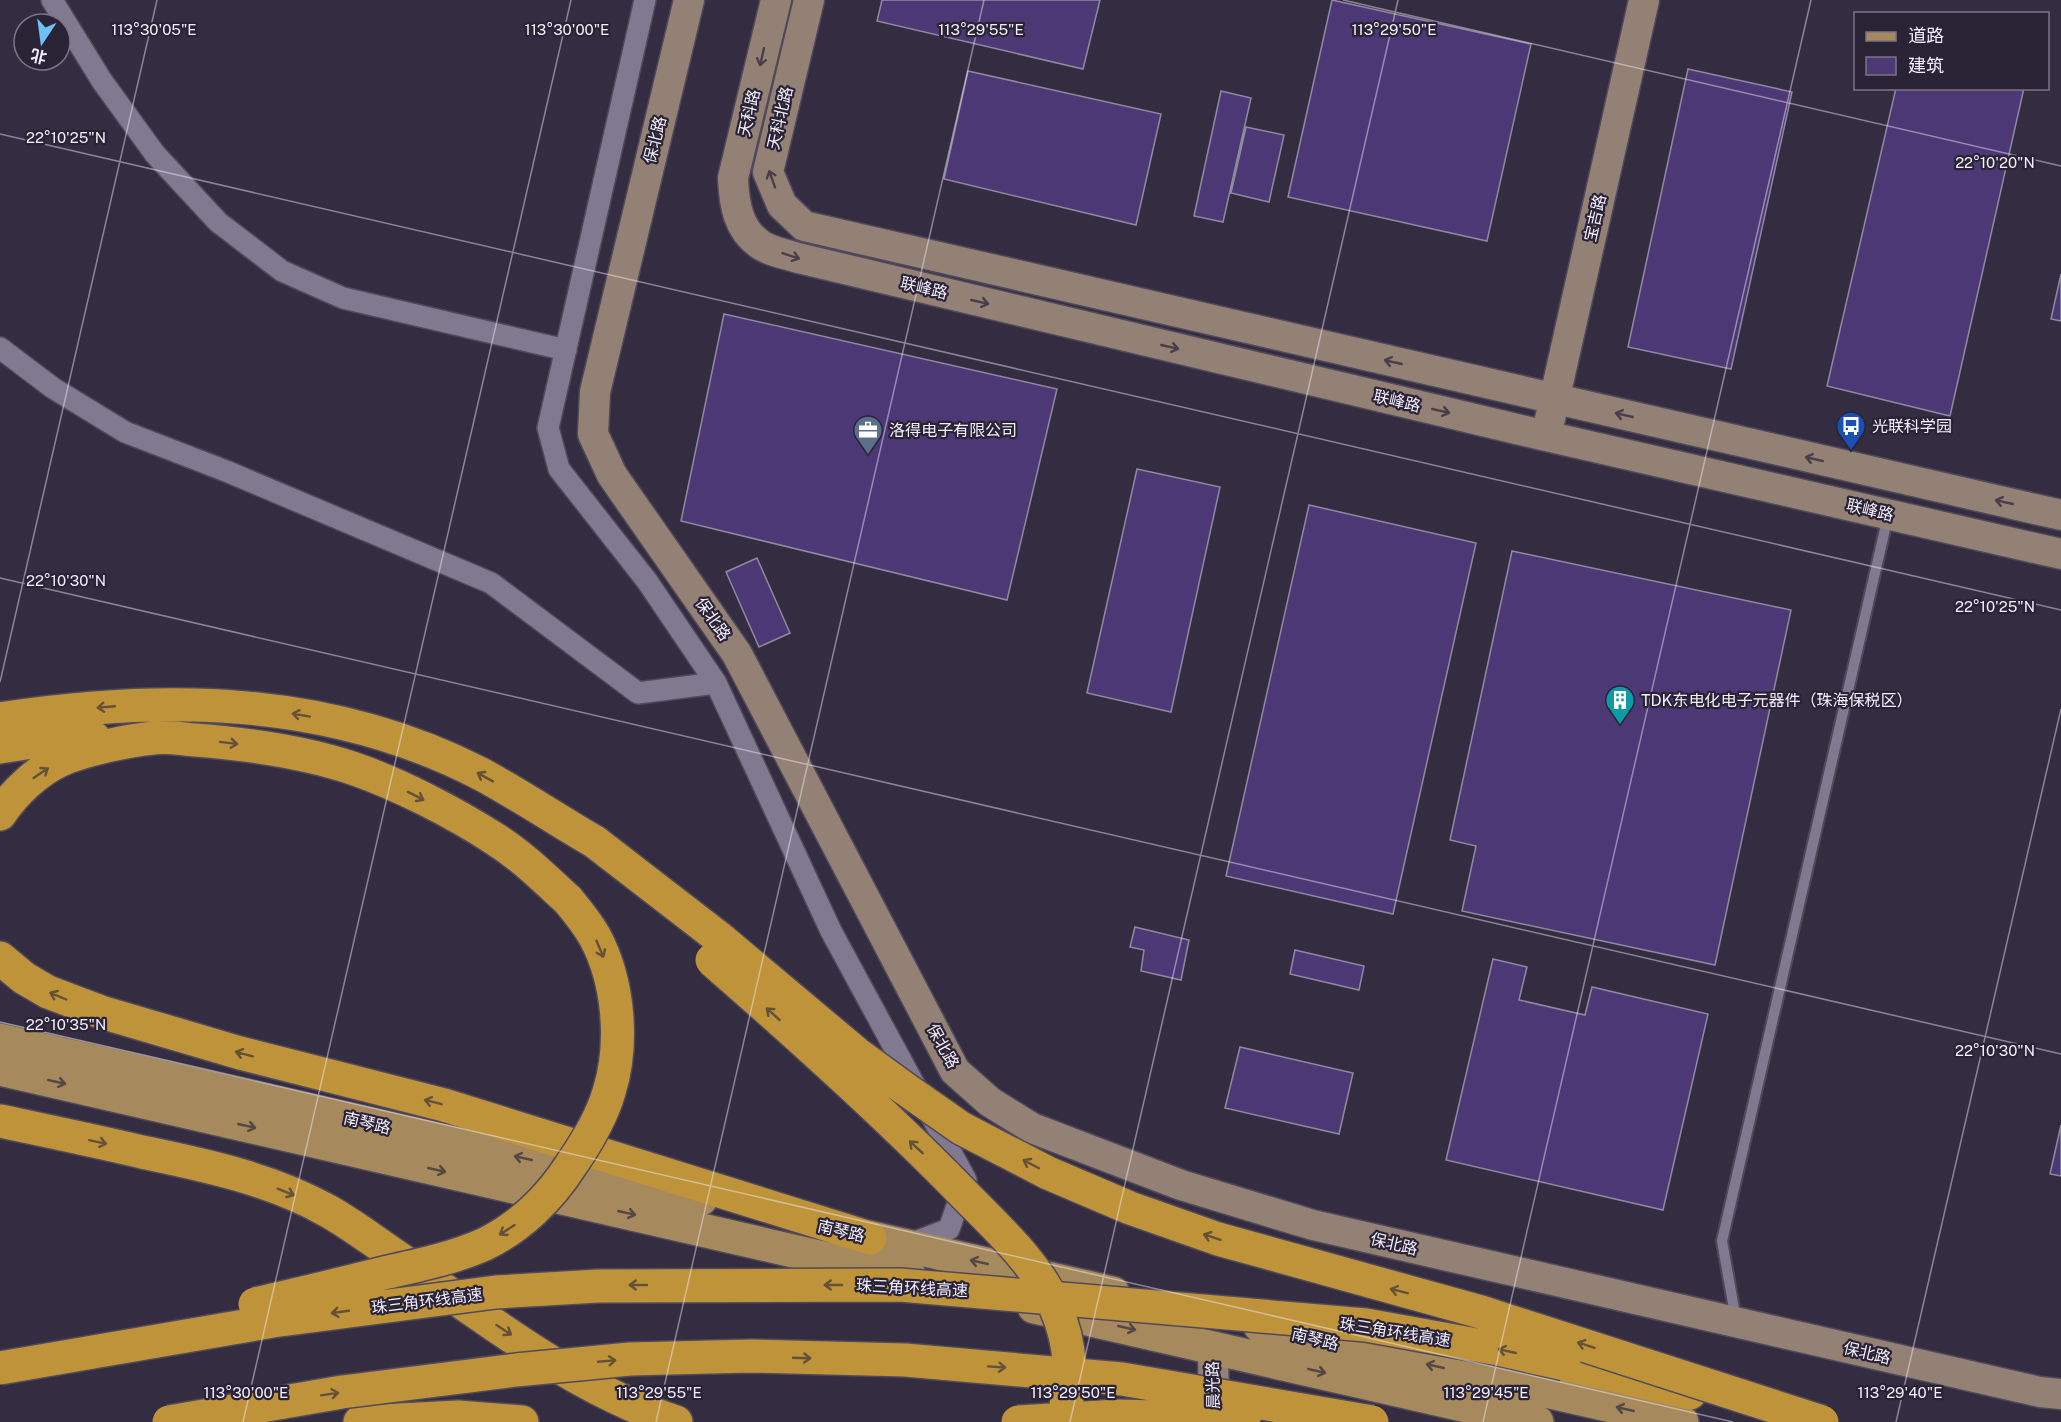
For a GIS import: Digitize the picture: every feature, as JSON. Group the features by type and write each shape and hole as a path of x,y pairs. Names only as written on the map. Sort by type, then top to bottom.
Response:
{"highway":[{"path":"0,719 76,709 187,704 248,707 306,716 370,730 426,751 481,774 535,806 718,937 856,1053 904,1088 961,1128 1048,1173 1130,1208 1218,1239 1481,1312 1820,1422"},
{"path":"0,747 86,738 155,737 220,742 275,749 326,760 392,784 494,838 519,855 568,900 595,937 608,973 617,1029 609,1091 590,1136 566,1173 545,1199 508,1231 484,1244 427,1263 0,1367"},
{"path":"0,814 11,799 35,776 60,760 155,737"},
{"path":"592,848 942,1172 1025,1258 1055,1305 1067,1344 1070,1371 1063,1422"},
{"path":"0,958 24,978 48,992 101,1012 240,1053 444,1105 870,1238"},
{"path":"0,1121 220,1170 269,1185 298,1197 349,1224 496,1325 593,1387 621,1401 676,1422"},
{"name":"珠三角环线高速","path":"0,1367 273,1321 496,1292 598,1286 900,1285 1366,1325 1493,1348 1820,1422"},
{"path":"169,1422 342,1392 516,1370 630,1359 751,1356 904,1360 1122,1379 1372,1422"},
{"path":"1018,1422 1117,1416 1201,1416 1314,1422"},
{"path":"360,1422 458,1417 522,1422"}],"main road":[{"name":"南琴路","path":"0,1040 1683,1422"},
{"name":"南琴路","path":"0,1069 1537,1422"}],"street":[{"path":"52,0 102,81 155,154 218,222 282,271 343,298 566,350"},
{"path":"645,0 548,429 559,469 647,581 716,683 831,931 966,1180 1019,1272"},
{"name":"保北路","path":"689,0 595,392 593,434 612,475 737,654 955,1071 990,1102 1032,1128 1181,1185 1313,1225 1737,1324 2040,1392 2061,1394"},
{"name":"天科路","path":"742,226 734,199 733,178 776,0"},
{"name":"天科北路","path":"804,226 782,205 768,172 809,0"},
{"name":"宝吉路","path":"1546,436 1644,0"},
{"name":"联峰路","path":"742,226 762,246 798,258 1546,436 2061,554"},
{"name":"联峰路","path":"804,226 2061,515"},
{"path":"0,348 53,388 125,432 226,471 491,583 638,693 716,683"},
{"path":"905,1245 949,1229 966,1180"},
{"name":"晨光路","path":"1213,1347 1214,1422"}],"lane":[{"path":"1737,1324 1722,1241 1888,514"}],"building":[{"path":"882,0 1100,0 1083,69 877,21"},
{"path":"1332,0 1531,44 1487,241 1288,197"},
{"path":"1688,69 1792,92 1731,369 1628,347"},
{"path":"968,71 1161,114 1136,225 944,179"},
{"path":"1896,90 2024,90 1950,416 1827,386"},
{"path":"1221,91 1251,98 1223,222 1194,216"},
{"path":"1246,127 1284,135 1269,202 1231,193"},
{"path":"2061,274 2061,321 2051,319"},
{"name":"洛得电子有限公司","path":"724,314 1057,389 1007,600 681,521"},
{"path":"1137,469 1220,487 1171,712 1087,693"},
{"path":"1309,505 1476,543 1393,914 1226,876"},
{"name":"TDK东电化电子元器件（珠海保税区）","path":"1512,551 1791,610 1715,965 1462,911 1476,846 1450,840"},
{"path":"757,558 790,633 759,647 726,572"},
{"path":"1135,927 1189,940 1181,980 1141,971 1144,950 1130,947"},
{"path":"1295,950 1364,966 1359,990 1290,974"},
{"path":"1493,959 1527,967 1519,1000 1585,1015 1592,987 1708,1014 1663,1210 1446,1160"},
{"path":"1240,1047 1353,1073 1339,1134 1225,1108"},
{"path":"2061,1125 2061,1176 2050,1174"}],"place":[{"name":"光联科学园","path":"1851,452"},
{"name":"洛得电子有限公司","path":"868,456"},
{"name":"TDK东电化电子元器件（珠海保税区）","path":"1620,726"}]}
